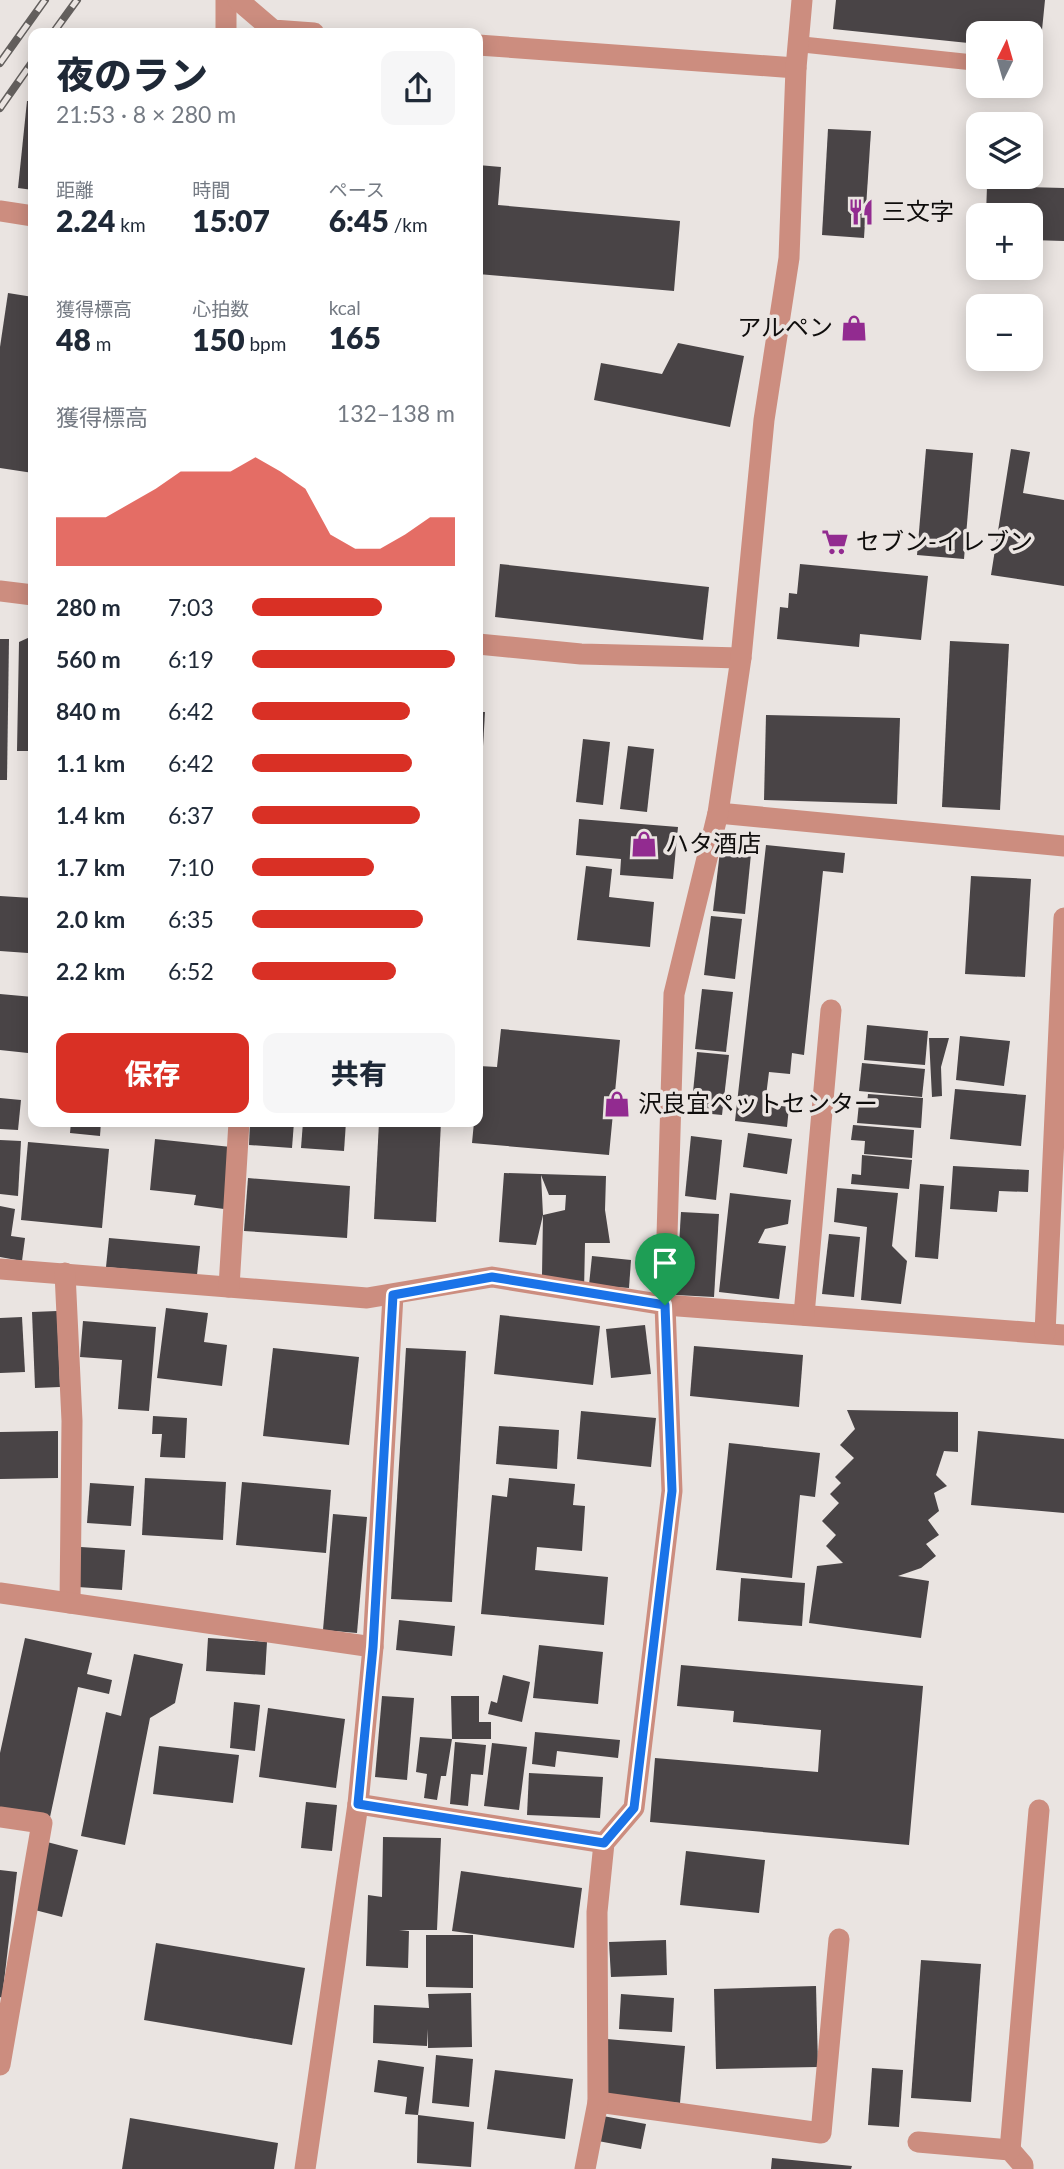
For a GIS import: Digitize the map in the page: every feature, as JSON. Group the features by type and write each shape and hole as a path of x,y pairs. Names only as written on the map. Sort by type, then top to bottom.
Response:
{"street":[{"path":"226,0 226,28"},
{"path":"238,0 272,28"},
{"path":"585,2169 598,2102 597,1912 604,1843 634,1808 672,1491 665,1305 674,993 718,813 741,658 764,420 789,258 796,68 802,0"},
{"path":"483,45 796,68"},
{"path":"0,211 28,215"},
{"path":"0,590 28,594"},
{"path":"483,644 581,654 741,658"},
{"path":"718,813 1064,846"},
{"path":"0,1269 367,1298 492,1277 665,1305 1055,1334 1064,918"},
{"path":"804,1315 831,1010"},
{"path":"229,1287 239,1127"},
{"path":"65,1273 72,1421 69,1603"},
{"path":"305,2169 358,1804 373,1647 393,1295"},
{"path":"0,1593 373,1647"},
{"path":"358,1804 604,1843"},
{"path":"1010,2150 1039,1810"},
{"path":"0,1817 42,1823 0,2065"},
{"path":"598,2102 821,2133 839,1939"},
{"path":"918,2142 1010,2150 1023,2165 1023,2169"}],"lane":[{"path":"798,44 966,62"}],"building":[{"path":"836,0 1045,0 1043,21 966,21 966,43 833,29"},
{"path":"27,101 28,101 28,189 18,188"},
{"path":"828,129 871,131 864,238 822,235"},
{"path":"483,165 501,167 498,205 680,221 674,291 483,274"},
{"path":"1064,188 1064,241 1043,240 1043,203 986,203 987,189"},
{"path":"8,293 28,296 28,472 0,468 0,347"},
{"path":"678,343 744,356 730,427 594,400 601,363 662,374"},
{"path":"926,449 973,453 964,559 917,555"},
{"path":"1011,449 1030,452 1023,493 1064,500 1064,586 991,575"},
{"path":"500,564 709,587 703,640 495,617"},
{"path":"800,564 928,576 921,640 860,634 859,647 777,639 780,607 788,608 789,593 797,594"},
{"path":"28,638 28,751 17,751 19,642"},
{"path":"0,639 9,639 7,780 0,780"},
{"path":"950,641 1009,644 1000,810 942,807"},
{"path":"483,712 485,712 483,746"},
{"path":"766,715 900,718 897,804 764,800"},
{"path":"583,739 610,742 603,805 576,802"},
{"path":"628,746 654,749 647,812 620,809"},
{"path":"579,819 678,827 673,879 620,875 621,859 576,855"},
{"path":"766,845 845,853 843,873 823,871 804,1055 792,1053 790,1074 769,1072 765,1104 789,1107 787,1127 735,1121"},
{"path":"720,851 751,854 745,914 713,911"},
{"path":"586,866 612,869 609,897 654,902 650,947 577,940"},
{"path":"971,876 1031,879 1025,977 965,974"},
{"path":"0,896 28,898 28,953 0,951"},
{"path":"711,916 742,919 735,979 704,975"},
{"path":"702,989 733,992 726,1052 695,1049"},
{"path":"0,994 28,997 28,1053 0,1050"},
{"path":"867,1025 928,1031 925,1065 864,1060"},
{"path":"501,1029 620,1040 609,1155 472,1143 474,1127 483,1127 483,1066 497,1067"},
{"path":"960,1036 1010,1041 1004,1086 956,1080"},
{"path":"929,1038 949,1038 941,1067 942,1096 932,1097"},
{"path":"697,1052 729,1055 722,1115 691,1112"},
{"path":"862,1063 925,1069 922,1097 859,1091"},
{"path":"955,1089 1026,1095 1021,1146 950,1139"},
{"path":"868,1094 923,1098 921,1128 857,1123 859,1103 867,1104"},
{"path":"0,1098 21,1100 18,1130 0,1129"},
{"path":"853,1125 914,1130 912,1158 864,1154 865,1141 851,1140"},
{"path":"71,1127 101,1127 100,1136 70,1133"},
{"path":"250,1127 294,1127 292,1148 249,1145"},
{"path":"303,1127 346,1127 344,1151 301,1148"},
{"path":"379,1127 441,1127 436,1222 374,1219"},
{"path":"748,1133 792,1139 787,1174 743,1167"},
{"path":"691,1136 722,1140 716,1200 685,1196"},
{"path":"155,1139 231,1147 224,1209 194,1205 196,1195 150,1190"},
{"path":"0,1140 21,1141 18,1196 0,1194"},
{"path":"28,1142 109,1149 102,1228 21,1220"},
{"path":"862,1155 912,1160 909,1189 851,1184 852,1174 861,1175"},
{"path":"953,1166 1029,1170 1028,1192 999,1191 997,1212 950,1209"},
{"path":"504,1173 606,1176 605,1210 610,1243 585,1243 584,1292 542,1275 543,1215 536,1245 499,1242","holes":["541,1175 549,1195 566,1195 565,1210 543,1215"]},
{"path":"248,1178 350,1186 347,1238 244,1231"},
{"path":"920,1184 944,1186 938,1259 915,1257"},
{"path":"837,1188 898,1193 892,1246 907,1261 901,1304 861,1300 867,1227 834,1222"},
{"path":"730,1193 791,1200 788,1224 765,1229 758,1243 786,1246 779,1299 719,1292"},
{"path":"0,1206 15,1209 11,1236 25,1238 22,1261 0,1257"},
{"path":"681,1212 719,1214 714,1297 676,1295"},
{"path":"829,1234 860,1237 854,1297 822,1294"},
{"path":"109,1238 200,1246 197,1275 106,1267"},
{"path":"592,1256 631,1260 629,1288 589,1285"},
{"path":"166,1308 208,1313 204,1342 227,1345 222,1386 157,1378"},
{"path":"57,1311 60,1387 35,1388 32,1312"},
{"path":"500,1315 600,1326 593,1385 494,1374"},
{"path":"22,1317 25,1372 0,1373 0,1318"},
{"path":"83,1321 156,1327 149,1411 118,1409 122,1360 80,1357"},
{"path":"645,1325 651,1374 611,1378 606,1329"},
{"path":"694,1346 803,1355 799,1407 690,1396"},
{"path":"273,1348 359,1357 349,1445 263,1436"},
{"path":"406,1348 466,1351 452,1602 391,1599"},
{"path":"847,1410 958,1412 958,1452 944,1451 936,1475 947,1486 934,1493 939,1511 928,1520 939,1535 926,1544 936,1556 921,1568 898,1576 929,1581 921,1638 809,1623 817,1566 843,1563 826,1546 836,1535 822,1521 839,1503 830,1494 841,1483 835,1477 854,1458 840,1445 855,1429"},
{"path":"581,1411 656,1418 651,1467 577,1459"},
{"path":"153,1416 187,1418 185,1458 160,1457 162,1434 152,1434"},
{"path":"499,1426 559,1430 557,1469 496,1464"},
{"path":"58,1431 58,1478 0,1479 0,1432"},
{"path":"978,1431 1064,1439 1064,1513 971,1505"},
{"path":"729,1443 820,1453 815,1497 800,1495 792,1578 716,1570"},
{"path":"145,1478 226,1482 223,1540 142,1535"},
{"path":"509,1478 575,1484 573,1505 585,1506 582,1551 537,1547 535,1570 608,1577 604,1625 481,1614 492,1495 507,1497"},
{"path":"242,1482 331,1490 326,1553 236,1545"},
{"path":"90,1483 134,1486 131,1526 87,1523"},
{"path":"333,1514 367,1517 357,1633 323,1630"},
{"path":"81,1547 125,1550 122,1590 78,1587"},
{"path":"741,1578 805,1583 802,1626 738,1621"},
{"path":"399,1620 455,1626 452,1656 396,1650"},
{"path":"25,1638 92,1653 87,1674 112,1680 109,1694 78,1687 50,1817 0,1807 0,1753"},
{"path":"208,1638 267,1642 265,1675 206,1671"},
{"path":"539,1645 603,1652 598,1704 533,1698"},
{"path":"134,1654 183,1664 175,1703 150,1718 125,1845 81,1836 106,1712 121,1716"},
{"path":"681,1665 923,1686 909,1845 650,1822 655,1758 818,1772 821,1730 733,1722 734,1711 677,1706"},
{"path":"503,1675 530,1682 522,1722 488,1714 491,1701 497,1703"},
{"path":"382,1696 414,1698 407,1780 375,1777"},
{"path":"451,1696 479,1696 479,1722 491,1722 491,1739 452,1739"},
{"path":"234,1702 260,1705 255,1751 230,1748"},
{"path":"268,1708 345,1719 336,1788 259,1777"},
{"path":"535,1732 620,1740 618,1758 557,1751 555,1767 532,1764"},
{"path":"420,1737 452,1739 446,1776 441,1776 437,1800 424,1798 427,1774 416,1772"},
{"path":"455,1742 486,1745 483,1775 471,1774 468,1806 450,1804"},
{"path":"492,1743 527,1747 519,1810 484,1806"},
{"path":"159,1746 239,1755 233,1803 153,1794"},
{"path":"529,1773 603,1777 600,1818 527,1815"},
{"path":"306,1802 337,1805 332,1851 301,1848"},
{"path":"383,1837 441,1838 437,1930 399,1930 409,1931 408,1968 366,1966 368,1895 382,1897"},
{"path":"47,1842 78,1850 62,1917 31,1909"},
{"path":"686,1851 765,1860 759,1913 680,1905"},
{"path":"0,1870 17,1872 2,1998 0,1997"},
{"path":"461,1871 582,1888 574,1948 452,1931"},
{"path":"426,1935 473,1935 473,1988 426,1987"},
{"path":"666,1940 667,1975 611,1977 609,1942"},
{"path":"156,1943 305,1968 292,2045 144,2020"},
{"path":"921,1960 981,1964 971,2102 911,2098"},
{"path":"816,1986 818,2067 716,2069 714,1989"},
{"path":"471,1993 472,2047 428,2048 428,2029 427,2046 373,2043 374,2005 429,2008 428,1994"},
{"path":"621,1994 674,1998 672,2032 619,2029"},
{"path":"607,2039 685,2046 680,2103 602,2096"},
{"path":"436,2055 473,2059 469,2107 432,2103"},
{"path":"378,2060 424,2067 418,2115 405,2114 407,2097 374,2092"},
{"path":"872,2068 903,2070 899,2127 868,2125"},
{"path":"495,2070 573,2079 565,2139 487,2129"},
{"path":"418,2115 474,2122 471,2167 417,2163"},
{"path":"603,2116 646,2124 641,2149 598,2141"},
{"path":"130,2118 278,2143 274,2169 122,2169"},
{"path":"772,2158 852,2166 851,2169 771,2169"}],"railway":[{"path":"0,63 45,0"},
{"path":"57,28 77,0"},
{"path":"0,108 28,68"}],"place":[{"name":"三文字","path":"861,212"},
{"name":"アルペン","path":"854,328"},
{"name":"セブン-イレブン","path":"835,542"},
{"name":"ハタ酒店","path":"644,844"},
{"name":"沢良宜ペットセンター","path":"617,1104"}],"route":[{"path":"492,1277 665,1305 672,1491 634,1808 604,1843 358,1804 373,1647 393,1295 492,1277"}]}
